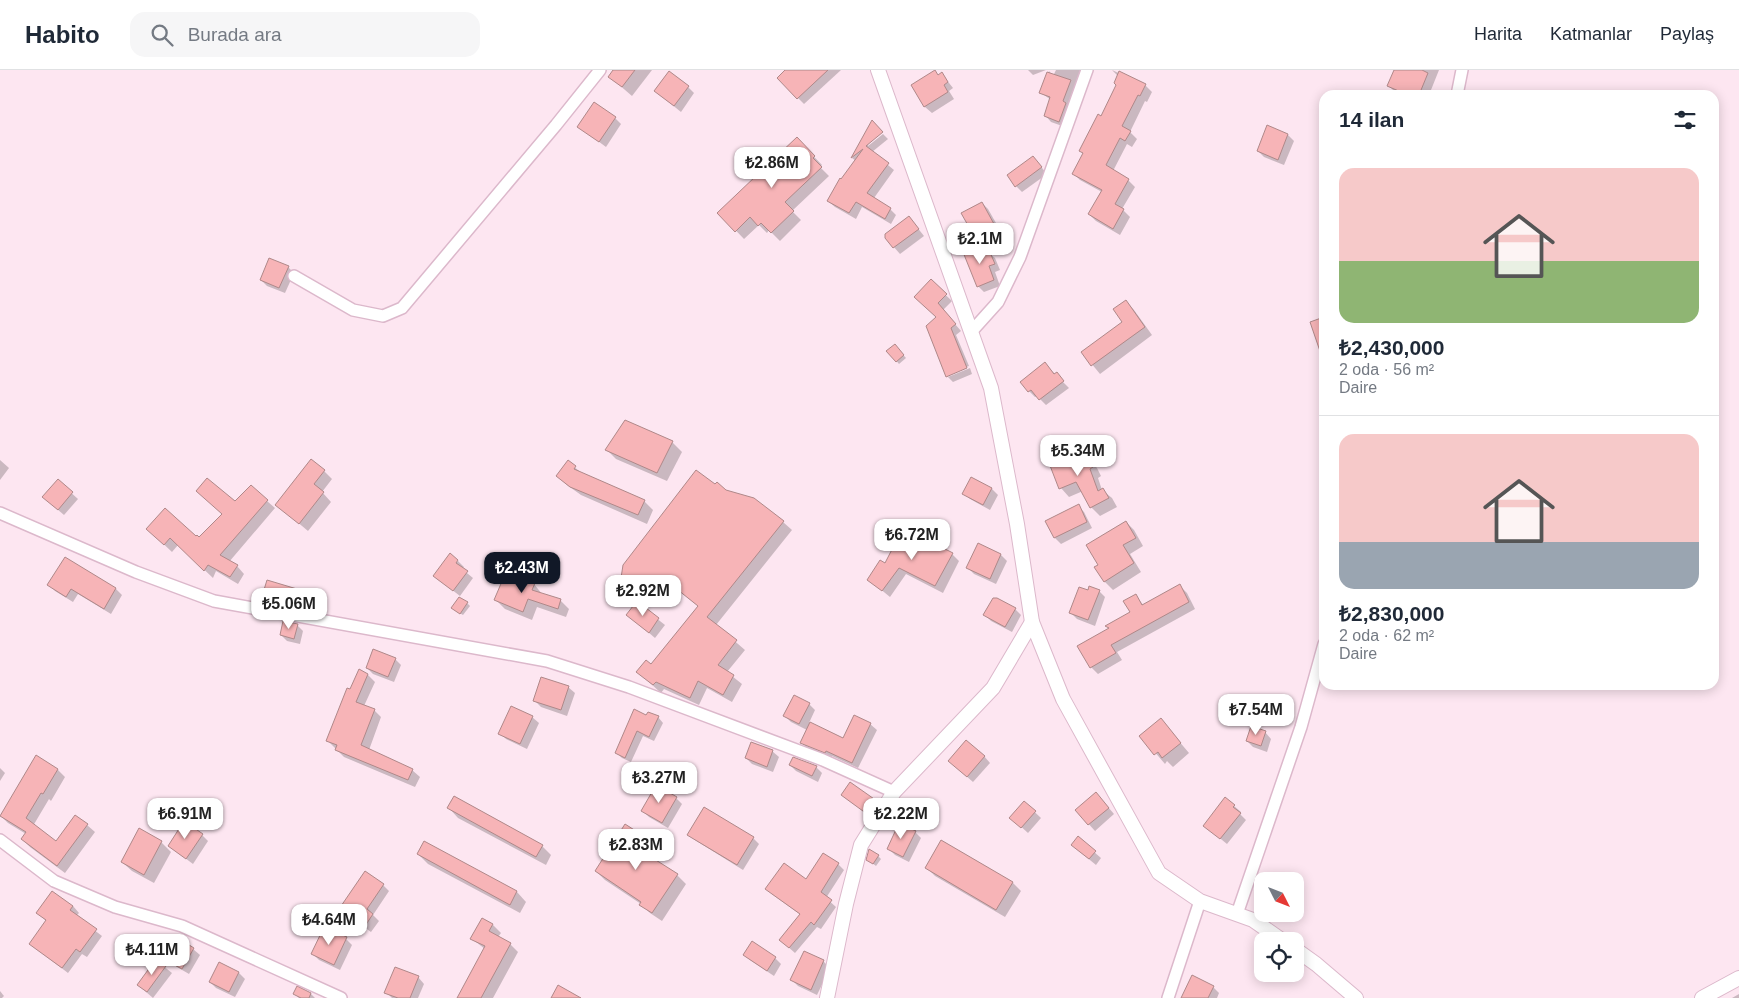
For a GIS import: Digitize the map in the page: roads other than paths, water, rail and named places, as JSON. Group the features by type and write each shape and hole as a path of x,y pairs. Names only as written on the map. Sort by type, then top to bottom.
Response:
{"street":[{"path":"294,276 353,310 383,316 402,308 600,70"},
{"path":"878,70 991,388 1017,524 1032,622 1063,698 1159,873 1200,901 1253,920 1270,932"},
{"path":"971,332 998,302 1020,257 1087,70"},
{"path":"1458,90 1462,70"},
{"path":"0,513 136,572 214,601 547,661 629,687 823,760 894,792"},
{"path":"827,998 846,904 861,845 894,792 993,688 1032,622"},
{"path":"1238,914 1301,727 1319,662"},
{"path":"0,840 54,881 115,907 182,926 341,998"},
{"path":"1168,998 1200,901"},
{"path":"1304,956 1356,998"},
{"path":"1702,998 1739,978"}]}
